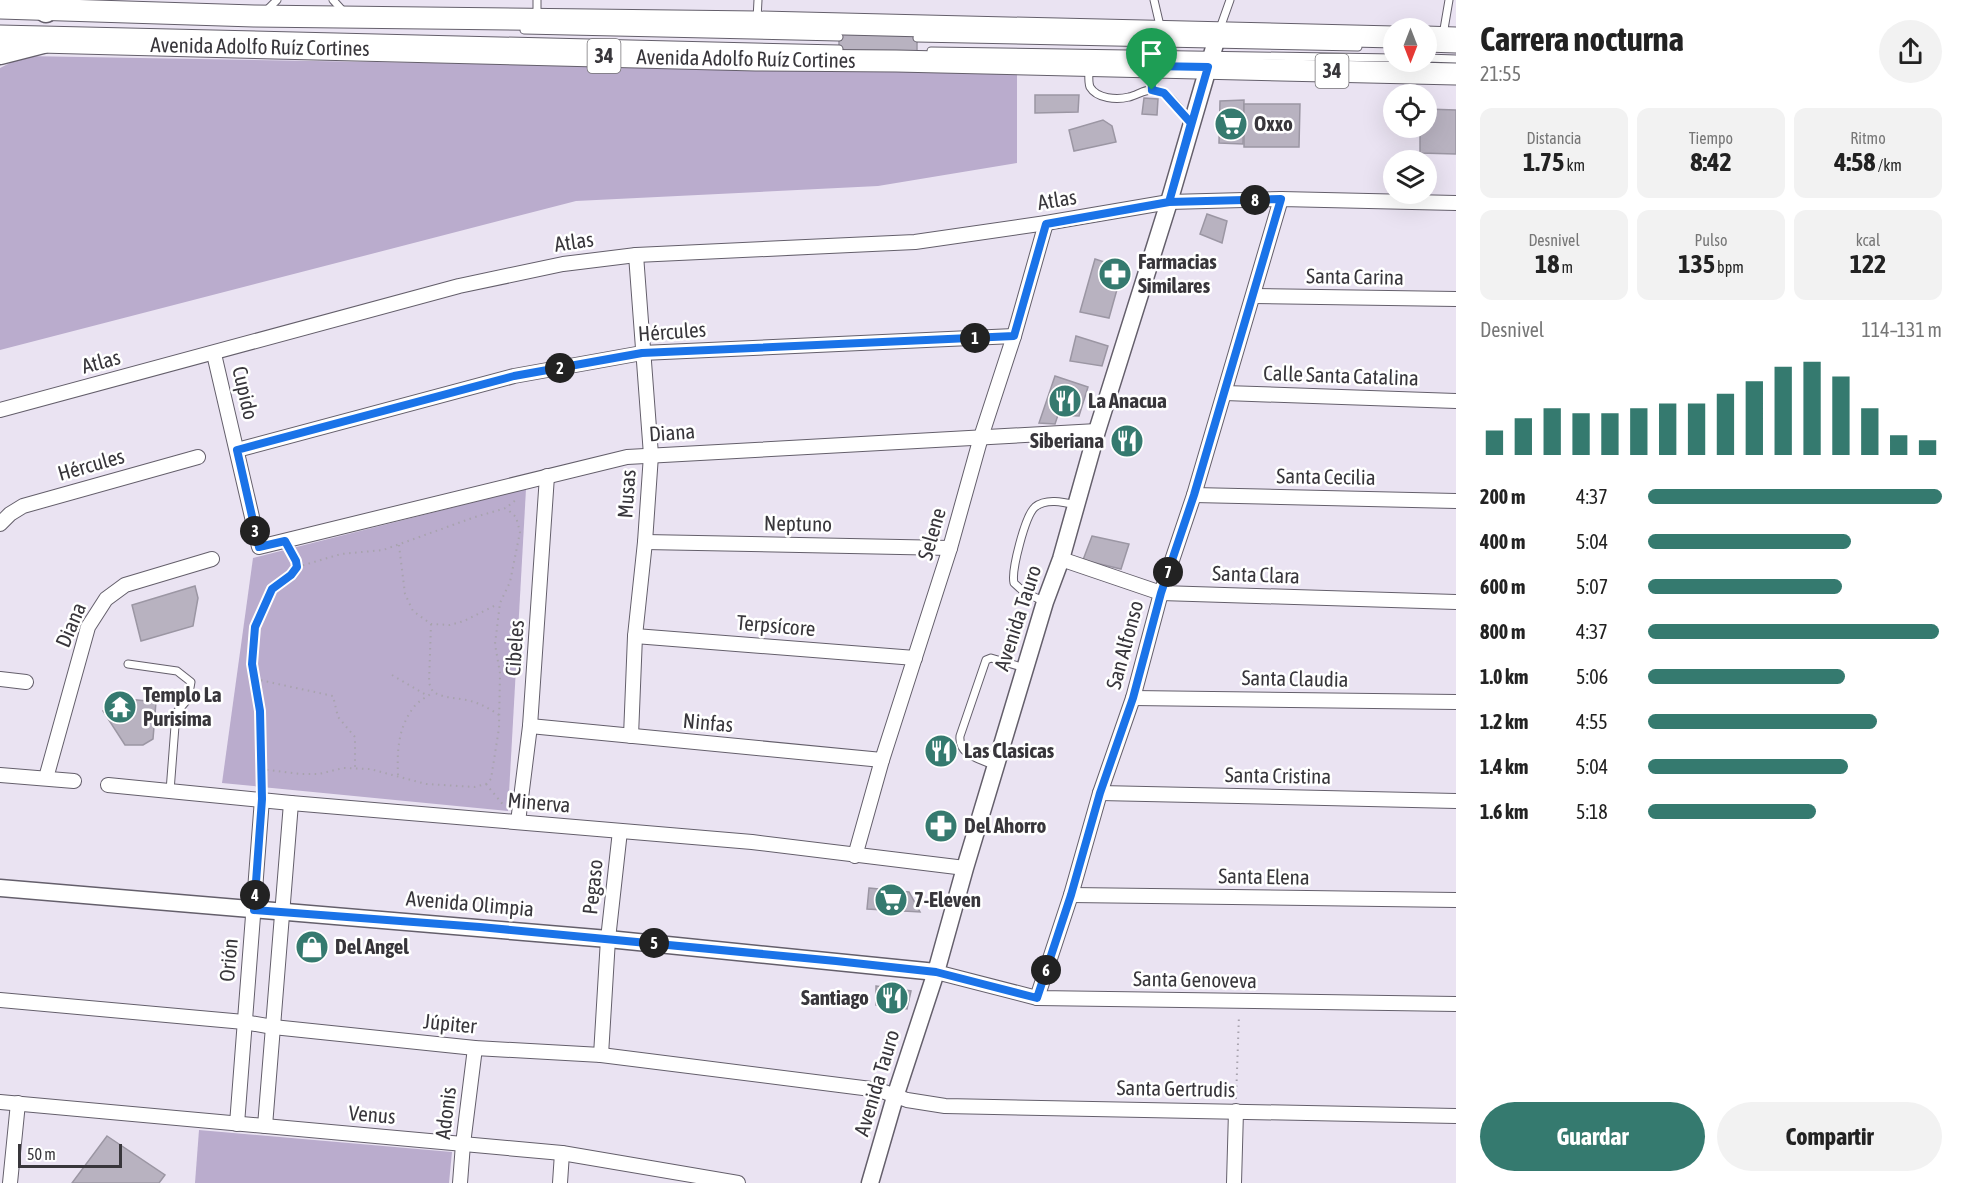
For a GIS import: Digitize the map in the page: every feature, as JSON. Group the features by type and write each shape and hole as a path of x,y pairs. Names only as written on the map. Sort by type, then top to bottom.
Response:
{"highway":[{"path":"0,53 44,42"}],"main road":[{"name":"Avenida Adolfo Ruíz Cortines","path":"0,8 44,5 254,16 531,16 757,28 1161,32 1213,50 1456,74"},
{"name":"Avenida Adolfo Ruíz Cortines","path":"0,41 756,54 1151,66 1213,50 1383,38"}],"street":[{"name":"Avenida Tauro","path":"870,1183 936,972 1025,668 1061,559 1097,431 1169,202 1213,50"},
{"name":"Atlas","path":"0,410 459,286 563,264 636,255 915,242 1046,224 1169,202 1281,199 1456,203"},
{"name":"San Alfonso","path":"1037,998 1071,895 1100,793 1133,698 1161,593 1194,495 1281,199"},
{"name":"Selene","path":"855,856 882,760 950,548 981,437 1014,336 1046,224"},
{"name":"Musas","path":"631,736 635,636 651,455 636,255"},
{"name":"Santa Carina","path":"1254,296 1456,299"},
{"name":"Hércules","path":"237,450 514,376 642,353 1014,336"},
{"name":"Cupido","path":"214,354 259,547"},
{"name":"Calle Santa Catalina","path":"1225,393 1456,401"},
{"name":"Diana","path":"259,547 627,457 1097,431"},
{"name":"Hércules","path":"0,524 23,506 198,458"},
{"name":"Cibeles","path":"518,822 530,726 547,476"},
{"name":"Santa Cecilia","path":"1194,495 1456,501"},
{"name":"Neptuno","path":"645,542 950,548"},
{"name":"Diana","path":"46,778 88,627 106,599 125,585 212,559"},
{"name":"Santa Clara","path":"1061,559 1161,593 1456,602"},
{"name":"Terpsícore","path":"635,636 915,658"},
{"path":"0,679 26,682"},
{"name":"Santa Claudia","path":"1133,698 1456,702"},
{"name":"Ninfas","path":"530,726 882,760"},
{"path":"0,775 74,781"},
{"name":"Minerva","path":"108,785 752,842 965,868"},
{"name":"Santa Cristina","path":"1100,793 1456,801"},
{"name":"Orión","path":"237,1124 262,799"},
{"path":"265,1126 291,803"},
{"name":"Pegaso","path":"601,1055 608,939 620,831"},
{"name":"Avenida Olimpia","path":"0,888 608,939 936,972"},
{"name":"Santa Elena","path":"1071,895 1456,900"},
{"name":"Santa Genoveva","path":"936,972 1037,998 1456,1004"},
{"name":"Júpiter","path":"0,1000 475,1048 601,1055 879,1090 896,1096"},
{"name":"Adonis","path":"460,1183 475,1048"},
{"name":"Santa Gertrudis","path":"896,1096 925,1104 945,1106 1456,1116"},
{"name":"Venus","path":"0,1102 562,1153 738,1183"},
{"path":"10,1183 18,1103"},
{"path":"1234,1183 1236,1111"},
{"path":"560,1183 562,1153"}],"lane":[{"path":"254,16 269,10 277,0"},
{"path":"333,0 340,10 356,17"},
{"path":"756,54 758,0"},
{"path":"1154,0 1161,32"},
{"path":"1213,50 1230,0"},
{"path":"1442,42 1449,0"},
{"path":"201,22 307,25"},
{"path":"757,28 839,37"},
{"path":"0,29 756,54 839,49"},
{"path":"917,38 1383,58"},
{"path":"929,51 1370,47"},
{"path":"1437,58 1456,59"},
{"path":"1088,65 1091,88 1102,96 1121,98 1152,90 1164,93 1191,123"},
{"path":"1151,66 1152,90"},
{"path":"1045,602 1024,592 1014,583 1013,573 1019,546 1028,520 1036,506 1051,501 1076,505"},
{"path":"996,766 962,750 959,745 960,736 986,660 991,658 1025,668"},
{"path":"128,664 177,671 191,682 188,699 176,713 170,791"}],"path":[{"path":"262,799 260,711 252,664 255,627 272,589 291,575 297,567 341,554 382,550 399,545 474,516 506,508 519,497"},
{"path":"261,769 319,774 343,768 370,769 426,784 474,787 486,784 491,779 499,728 500,673 495,644 500,603 510,582 520,531 516,517 506,508"},
{"path":"285,541 297,567"},
{"path":"399,545 405,594 413,611 431,624 450,625 465,621 500,603"},
{"path":"431,624 429,683 433,692 441,697 483,705 499,715"},
{"path":"392,675 428,696"},
{"path":"255,679 333,696 338,717 355,737 355,768"},
{"path":"398,776 397,749 402,728 415,705 433,692"},
{"path":"486,784 518,822"},
{"path":"1236,1111 1240,1002"}],"shaded area":[{"path":"24,56 1017,73 1017,163 878,186 576,201 0,350 0,68"},
{"path":"526,489 508,811 222,783 253,558"},
{"path":"199,1130 452,1152 449,1183 195,1183"}],"building":[{"path":"839,34 917,35 917,56 839,55"},
{"path":"1035,95 1079,95 1078,112 1035,113"},
{"path":"1144,98 1158,99 1157,115 1142,114"},
{"name":"Oxxo","path":"1244,100 1243,144 1219,143 1220,101"},
{"path":"1244,104 1300,104 1299,147 1244,147"},
{"path":"1437,109 1456,110 1456,154 1437,153 1437,150 1420,150 1420,138 1437,138"},
{"path":"1103,120 1112,126 1116,142 1074,151 1069,130"},
{"path":"1207,214 1227,221 1222,243 1200,234"},
{"path":"1095,259 1123,268 1109,318 1080,312"},
{"path":"1076,336 1108,346 1102,366 1070,361"},
{"name":"La Anacua","path":"1055,376 1088,387 1079,416 1058,415 1055,424 1039,423"},
{"path":"1092,536 1129,544 1121,569 1083,560"},
{"path":"195,586 198,598 193,626 141,641 132,605"},
{"path":"118,698 156,702 153,739 143,745 125,745 103,711"},
{"name":"7-Eleven","path":"869,888 909,892 920,912 867,909"},
{"name":"Santiago","path":"876,986 911,991 907,1009 876,1005"},
{"path":"107,1136 165,1175 159,1183 72,1183"}],"place":[{"name":"Oxxo","path":"1231,124"},
{"name":"Farmacias Similares","path":"1115,274"},
{"name":"La Anacua","path":"1065,401"},
{"name":"Siberiana","path":"1127,441"},
{"name":"Templo La Purisima","path":"120,707"},
{"name":"Las Clasicas","path":"941,751"},
{"name":"Del Ahorro","path":"941,826"},
{"name":"7-Eleven","path":"891,900"},
{"name":"Del Angel","path":"312,947"},
{"name":"Santiago","path":"892,998"}],"route":[{"path":"1152,90 1151,66 1208,67 1169,202 1281,199 1194,495 1161,593 1133,698 1100,793 1071,895 1037,998 936,972 480,927 254,910 262,799 262,736 252,664 255,627 272,589 291,575 297,567 285,541 259,547 237,450 514,376 642,353 1014,336 1046,224 1169,202 1191,123 1164,93 1152,90"}]}
